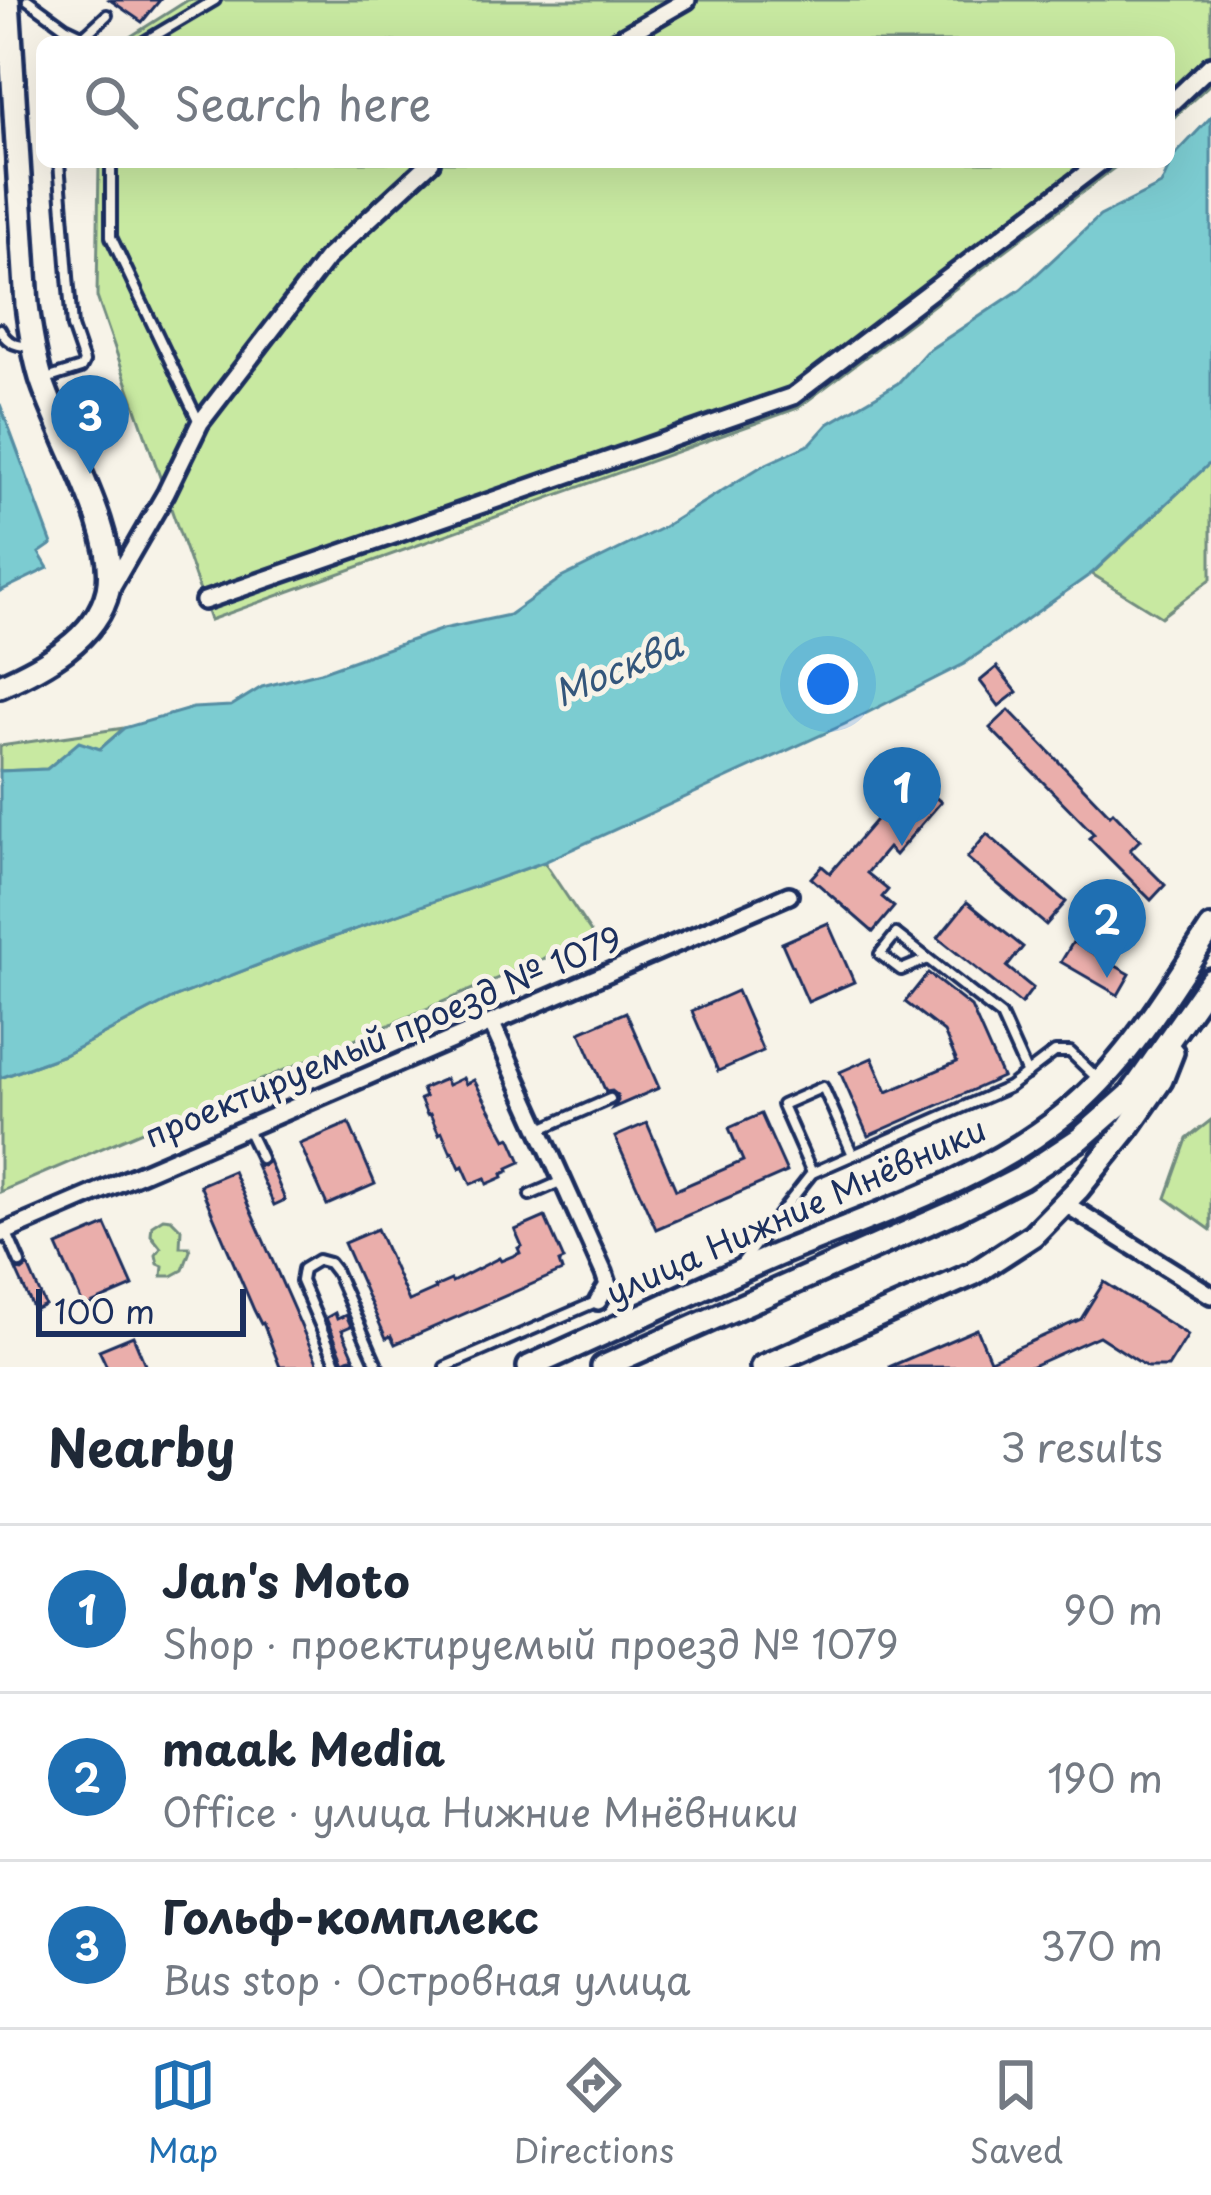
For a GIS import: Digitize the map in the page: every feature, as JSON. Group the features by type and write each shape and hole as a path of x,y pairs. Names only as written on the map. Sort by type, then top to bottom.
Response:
{"main road":[{"path":"0,686 48,663 88,627 108,593 110,562 33,346 8,0"},
{"name":"улица Нижние Мнёвники","path":"530,1367 733,1274 952,1182 1066,1114 1139,1036 1211,928"},
{"name":"улица Нижние Мнёвники","path":"603,1367 1021,1178 1112,1114 1211,980"},
{"path":"762,1367 973,1274 1033,1234 1130,1126 1161,1080 1185,1020"}],"street":[{"path":"624,36 687,0"},
{"path":"1175,99 1211,65"},
{"path":"108,593 200,423 327,258 424,168"},
{"path":"204,602 794,396 1093,168"},
{"path":"72,643 97,636"},
{"name":"проектируемый проезд № 1079","path":"3,1232 788,895"},
{"path":"492,1024 608,1285 598,1300"},
{"path":"1064,1203 1211,1295"}],"lane":[{"path":"28,0 78,36"},
{"path":"154,36 215,0"},
{"path":"86,36 107,15"},
{"path":"42,380 81,368 84,362 72,327 59,168"},
{"path":"112,168 111,237 200,423"},
{"path":"0,329 18,347 33,346"},
{"path":"928,959 901,970 880,954 896,934 1001,1016 1027,1074"},
{"path":"733,1274 812,1173 1010,1087 1063,1050 1099,1080"},
{"path":"812,1173 782,1105 824,1087 854,1155"},
{"path":"539,1130 610,1099"},
{"path":"247,1129 260,1158"},
{"path":"530,1195 562,1181"},
{"path":"3,1232 20,1263"},
{"path":"338,1367 301,1281 303,1269 318,1260 329,1263 336,1272 378,1367"},
{"path":"445,1367 598,1300"}],"green space":[{"path":"188,0 1211,0 1211,83 1175,116 1175,36 131,36"},
{"path":"99,168 1114,168 798,408 210,620 97,297"},
{"path":"1211,462 1211,579 1161,617 1092,574"},
{"path":"124,728 100,749 79,743 47,769 0,771 0,746"},
{"path":"544,862 594,937 0,1192 0,1078 64,1055 173,998"},
{"path":"1211,1120 1211,1230 1166,1198 1187,1139"},
{"path":"163,1218 181,1229 180,1247 190,1251 183,1270 172,1276 162,1276 163,1266 156,1255 161,1248 151,1235 152,1225"}],"water":[{"name":"Москва","path":"1211,117 1211,462 1092,573 964,664 845,724 544,862 173,998 64,1055 0,1078 0,771 47,769 79,742 100,749 124,728 193,708 231,706 262,687 321,672 443,629 509,615 561,578 662,528 762,466 810,444 828,424 898,383 926,352 1021,289 1100,216 1161,185 1169,168 1175,168 1175,155"},
{"path":"0,404 52,544 39,553 48,568 0,591"}],"building":[{"path":"110,0 160,0 142,22"},
{"path":"997,667 1017,692 999,706 980,681"},
{"path":"1009,710 1140,840 1130,850 1165,885 1151,900 990,728"},
{"path":"922,786 941,802 895,855 888,848 867,873 888,890 882,897 894,907 873,932 811,878 822,866 830,873 887,807 897,815"},
{"path":"987,834 1066,902 1046,925 967,858"},
{"path":"967,902 1023,947 1007,967 1033,988 1021,1004 938,938"},
{"path":"828,923 854,982 808,1002 782,943"},
{"path":"1073,942 1130,974 1118,995 1061,962"},
{"path":"928,973 971,1007 1002,1077 868,1136 840,1072 872,1058 887,1092 957,1062 944,1032 905,1002"},
{"path":"737,991 763,1051 718,1071 692,1011"},
{"path":"626,1012 659,1088 613,1108 617,1095 606,1092 580,1032"},
{"path":"463,1078 466,1084 474,1080 521,1162 487,1184 485,1178 471,1184 420,1099 425,1097 422,1089 445,1079 448,1085"},
{"path":"761,1114 787,1172 656,1229 615,1137 647,1123 676,1190 743,1161 729,1128"},
{"path":"349,1123 375,1184 327,1205 300,1144"},
{"path":"269,1161 285,1200 274,1205 256,1165"},
{"path":"233,1171 319,1367 280,1367 254,1310 200,1185"},
{"path":"545,1217 564,1260 559,1262 562,1271 395,1344 391,1336 386,1338 344,1243 377,1229 409,1301 499,1258 520,1253 515,1230"},
{"path":"106,1225 133,1286 84,1307 57,1246"},
{"path":"28,1266 45,1305 34,1310 16,1270"},
{"path":"1104,1282 1188,1335 1168,1367 1147,1367 1099,1336 1030,1367 889,1367 977,1329 990,1360 1081,1319"},
{"path":"335,1313 337,1319 346,1315 351,1326 342,1330 354,1357 344,1361 326,1318"},
{"path":"133,1336 146,1367 107,1367 99,1350"}],"place":[{"name":"Гольф-комплекс","path":"90,474"},
{"name":"Jan's Moto","path":"902,846"},
{"name":"maak Media","path":"1107,978"}]}
